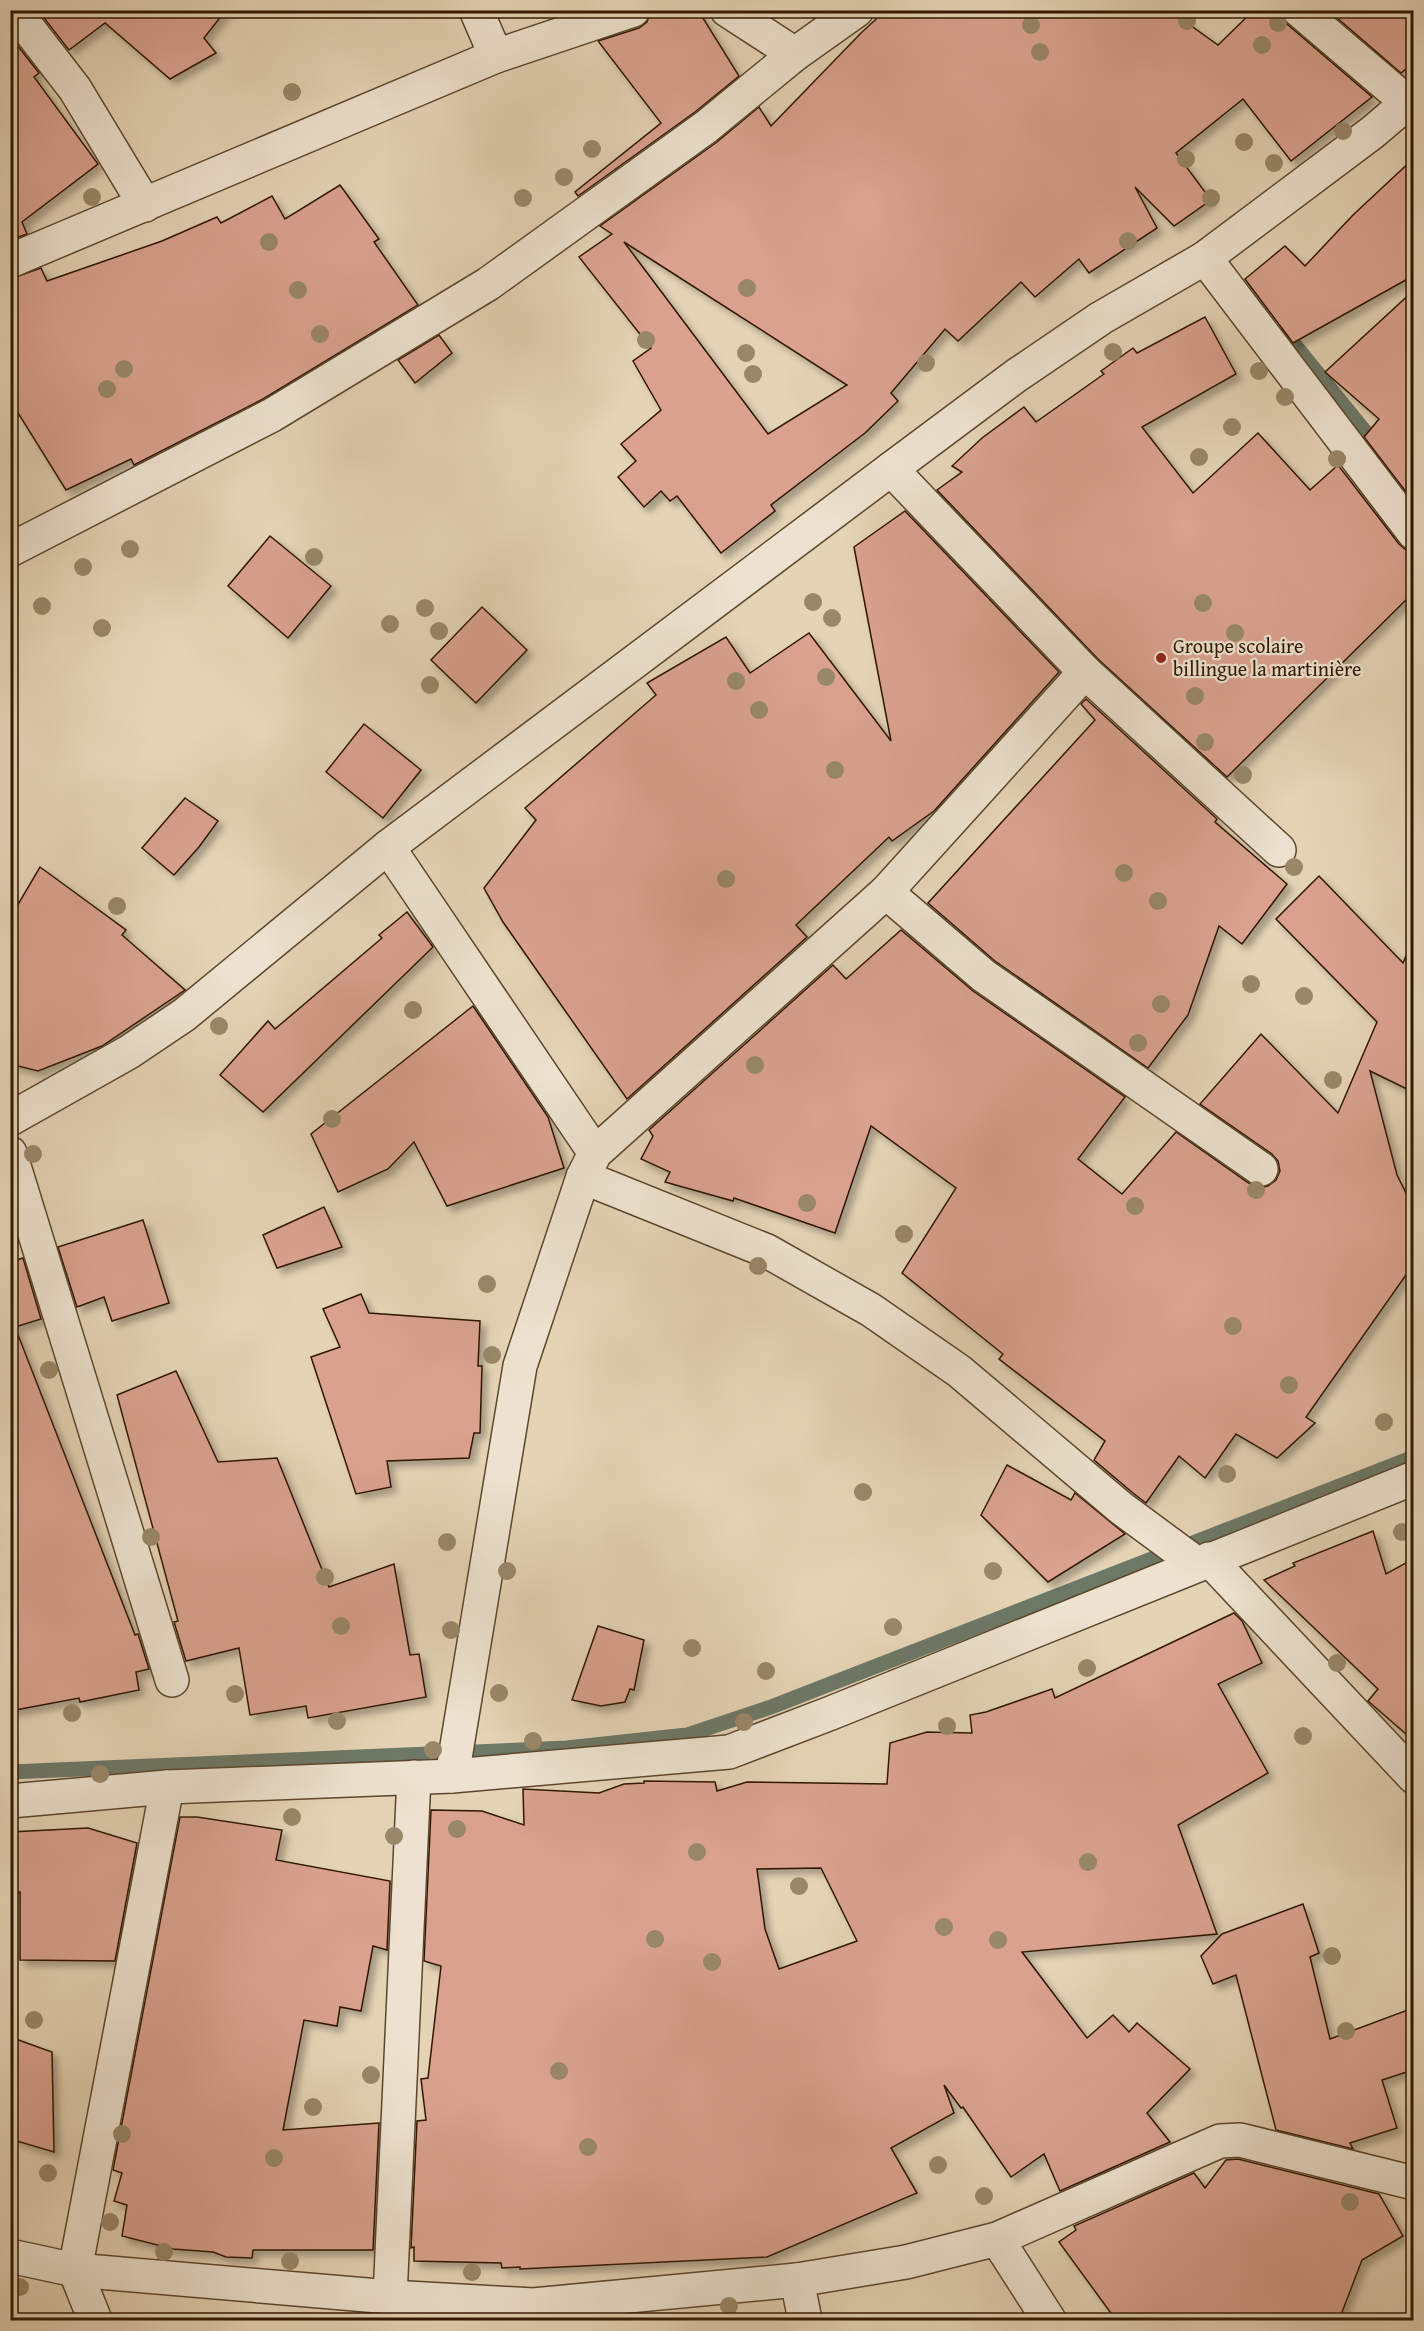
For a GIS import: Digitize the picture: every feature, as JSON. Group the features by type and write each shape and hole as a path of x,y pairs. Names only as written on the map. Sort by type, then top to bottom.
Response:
{"street":[{"path":"14,10 75,89 146,205"},
{"path":"476,10 496,56"},
{"path":"10,261 496,56 633,10"},
{"path":"727,10 795,54"},
{"path":"10,550 272,415 488,284 706,127 795,54 857,10"},
{"path":"10,1119 129,1052 184,1015 388,847 1017,375 1101,318 1205,258 1373,132 1411,100 1299,10"},
{"path":"1205,258 1413,533"},
{"path":"891,469 1085,672 1279,850"},
{"path":"452,1776 520,1366 589,1165 886,892 1085,672"},
{"path":"388,847 589,1165 767,1251 871,1310 959,1371 1121,1508 1203,1562 1413,1777"},
{"path":"886,892 984,976 1261,1169"},
{"path":"10,1152 172,1680"},
{"path":"10,1801 167,1786 452,1776 729,1752 1413,1478"},
{"path":"390,2297 414,1777"},
{"path":"95,2320 75,2270 167,1786"},
{"path":"10,2256 75,2270 390,2297 535,2313 797,2280 906,2262 997,2239 1220,2141 1240,2140 1413,2183"},
{"path":"997,2239 1049,2320"},
{"path":"797,2280 805,2320"}],"building":[{"path":"55,10 226,10 204,38 216,53 170,79 105,23 69,50 44,18"},
{"path":"651,10 698,10 739,76 695,112 578,196 575,192 661,123 598,41 639,28 647,22"},
{"path":"886,10 1169,10 1218,45 1254,10 1281,10 1282,17 1287,24 1372,97 1291,161 1243,99 1176,153 1211,200 1174,226 1135,187 1157,228 1089,273 1079,259 1035,297 1021,282 958,341 945,329 891,393 898,401 865,433 771,505 775,511 721,553 677,496 670,501 661,491 644,507 618,477 636,461 621,444 661,410 633,361 651,348 579,257 612,234 600,226 717,142 759,107 771,126","holes":["624,242 847,385 768,434"]},
{"path":"1328,10 1413,10 1413,63 1401,73"},
{"path":"13,40 39,73 34,77 98,164 22,222 27,234 10,240 10,41"},
{"path":"1413,159 1413,276 1293,343 1245,279 1285,246 1305,266 1353,215"},
{"path":"340,185 379,239 374,242 418,305 263,399 134,465 131,459 66,490 10,400 10,279 41,268 47,281 162,241 217,217 221,223 272,196 285,219"},
{"path":"1413,291 1413,501 1364,437 1379,419 1325,372"},
{"path":"1205,317 1236,374 1142,427 1193,493 1258,433 1310,490 1338,465 1399,544 1406,550 1413,551 1413,593 1227,777 1098,659 937,490 962,472 952,466 982,438 1024,407 1036,422 1104,374 1101,371 1133,348 1137,353"},
{"path":"439,335 452,353 415,383 398,360"},
{"path":"905,511 1059,672 934,811 892,841 889,837 796,925 807,937 627,1099 503,922 484,888 536,820 525,808 656,695 647,683 726,637 750,673 809,633 891,741 854,547"},
{"path":"270,536 331,586 288,638 228,586"},
{"path":"482,607 527,650 476,703 431,660"},
{"path":"1086,699 1217,819 1215,822 1287,884 1242,944 1219,926 1188,1015 1148,1068 995,961 928,903 1095,720 1081,704"},
{"path":"364,724 421,770 383,818 326,772"},
{"path":"185,798 218,821 174,875 142,848"},
{"path":"40,867 126,930 122,935 185,990 102,1046 38,1071 10,1064 10,918"},
{"path":"1319,876 1403,963 1413,939 1413,1092 1370,1071 1397,1175 1413,1207 1413,1265 1306,1417 1315,1423 1277,1458 1236,1434 1205,1478 1179,1456 1146,1503 1133,1493 1094,1460 1105,1441 999,1359 1003,1354 902,1273 956,1188 871,1126 835,1233 734,1198 733,1201 665,1182 670,1172 641,1159 653,1136 649,1130 833,965 846,979 901,930 973,991 1125,1097 1078,1159 1122,1194 1176,1132 1250,1184 1259,1188 1268,1186 1276,1180 1280,1171 1278,1161 1272,1154 1200,1104 1261,1034 1338,1113 1377,1022 1276,919"},
{"path":"407,912 433,947 263,1112 220,1075 268,1021 275,1029 382,938 379,935"},
{"path":"473,1006 548,1117 564,1168 447,1206 414,1142 388,1169 338,1192 311,1134"},
{"path":"324,1207 342,1247 277,1268 263,1235"},
{"path":"143,1220 169,1303 112,1321 104,1297 77,1307 58,1247"},
{"path":"23,1258 41,1319 15,1327 135,1635 138,1634 149,1669 136,1672 139,1690 80,1702 79,1698 10,1711 10,1262"},
{"path":"361,1294 369,1313 480,1321 478,1366 482,1366 480,1433 474,1433 469,1458 387,1461 391,1487 356,1494 311,1357 340,1347 323,1309"},
{"path":"176,1371 218,1462 277,1458 329,1587 394,1564 410,1655 419,1654 426,1697 308,1718 306,1706 250,1715 239,1648 186,1661 174,1622 178,1621 117,1395"},
{"path":"1007,1465 1071,1500 1075,1493 1125,1534 1048,1582 981,1515"},
{"path":"1373,1531 1386,1574 1413,1559 1413,1740 1368,1701 1378,1689 1264,1580 1295,1566 1293,1563"},
{"path":"1234,1613 1242,1621 1262,1663 1218,1684 1268,1773 1178,1825 1217,1934 1022,1952 1087,2038 1113,2015 1129,2032 1137,2023 1190,2069 1147,2113 1170,2142 1060,2191 1044,2154 1011,2177 963,2107 961,2108 944,2085 954,2113 891,2148 917,2193 767,2257 520,2269 520,2267 502,2268 501,2263 414,2261 414,2247 411,2248 417,2121 426,2120 421,2079 428,2078 441,1966 424,1961 431,1810 482,1811 524,1825 523,1789 599,1793 624,1784 644,1783 644,1781 715,1782 717,1791 747,1782 887,1784 890,1743 927,1732 972,1733 970,1715 986,1712 1052,1689 1055,1698","holes":["821,1868 857,1941 779,1969 765,1929 757,1869"]},
{"path":"598,1626 644,1640 634,1690 630,1689 625,1702 601,1706 572,1700"},
{"path":"180,1817 197,1817 282,1830 276,1860 390,1881 387,1950 373,1946 361,2011 340,2007 337,2026 304,2020 283,2130 379,2123 373,2250 253,2250 252,2258 226,2257 213,2252 173,2249 122,2236 127,2205 114,2201 122,2173 113,2170"},
{"path":"88,1828 137,1843 115,1961 20,1960 20,1892 10,1892 10,1832"},
{"path":"1303,1904 1319,1953 1310,1957 1330,2039 1413,2008 1413,2070 1382,2080 1397,2128 1350,2143 1353,2149 1276,2130 1236,1975 1213,1984 1201,1956 1222,1934"},
{"path":"10,2037 52,2052 54,2152 10,2139"},
{"path":"1238,2159 1379,2194 1403,2236 1362,2260 1339,2320 1116,2320 1059,2242 1076,2230 1074,2226 1194,2173 1205,2188 1226,2160"}],"waterway":[{"path":"1285,333 1380,450"},
{"path":"10,1772 567,1748 687,1735 771,1707 1414,1457"}],"place":[{"name":"Groupe scolaire billingue la martinière","path":"1161,658"}]}
